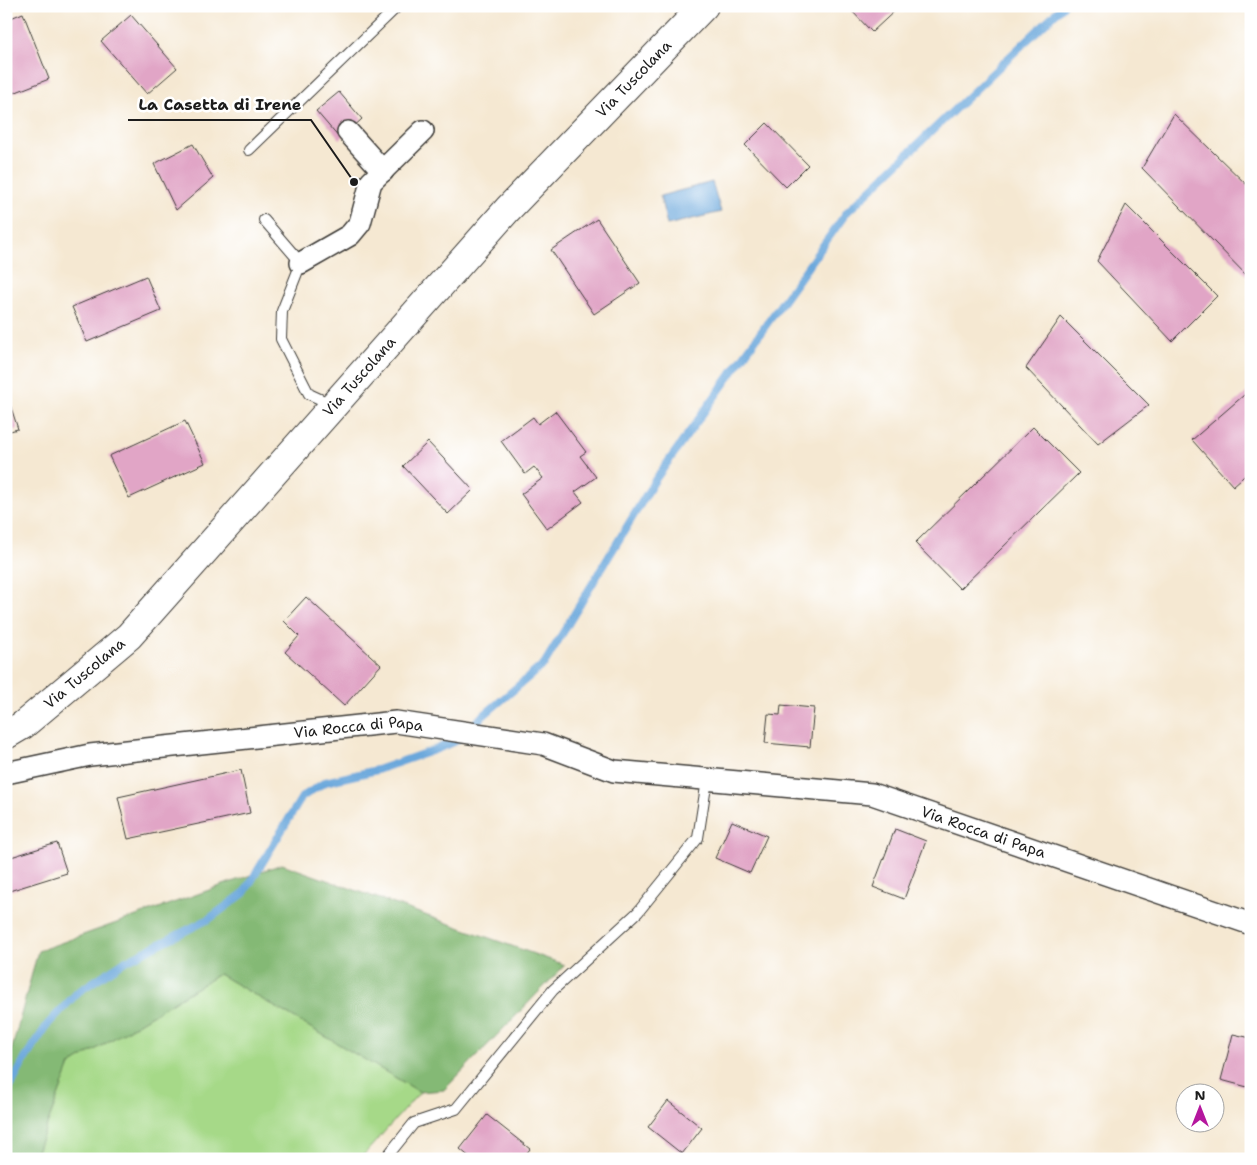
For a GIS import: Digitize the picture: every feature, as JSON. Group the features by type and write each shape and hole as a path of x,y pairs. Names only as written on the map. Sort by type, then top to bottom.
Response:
{"main road":[{"name":"Via Tuscolana","path":"6,735 23,725 129,636 508,209 704,6"}],"street":[{"path":"348,132 383,171"},
{"path":"301,263 350,235 360,223 371,182 423,132"},
{"name":"Via Rocca di Papa","path":"6,773 90,755 396,722 543,744 614,771 872,794 1251,924"}],"lane":[{"path":"248,150 398,6"},
{"path":"264,220 301,263 282,312 281,339 309,394 334,405"},
{"path":"385,1159 414,1123 456,1108 553,990 638,912 698,838 707,780"}],"green space":[{"path":"282,864 565,965 444,1090 420,1092 219,974 70,1065 34,1159 6,1159 6,1071 38,951"},
{"path":"219,974 420,1092 360,1159 34,1159 70,1065"}],"water":[{"path":"712,182 721,212 667,225 660,196"}],"building":[{"path":"847,6 900,6 872,32"},
{"path":"23,13 49,79 6,96 6,20"},
{"path":"131,15 177,68 147,94 101,41"},
{"path":"339,92 362,119 340,139 316,111"},
{"path":"1174,114 1251,189 1251,280 1142,168"},
{"path":"767,123 808,165 786,187 745,145"},
{"path":"193,144 213,178 176,210 154,164"},
{"path":"1126,205 1217,296 1172,341 1097,261"},
{"path":"597,219 640,283 594,314 551,250"},
{"path":"146,276 161,311 87,342 72,307"},
{"path":"1061,317 1149,405 1098,444 1026,368"},
{"path":"1251,389 1251,470 1233,486 1192,440"},
{"path":"6,392 18,429 6,432"},
{"path":"555,411 586,452 580,456 596,477 575,492 583,502 547,529 521,494 543,478 534,467 525,474 501,441 533,417 538,424"},
{"path":"185,421 205,463 129,498 109,456"},
{"path":"1033,427 1079,473 960,589 915,543"},
{"path":"428,442 473,490 448,514 403,466"},
{"path":"306,597 381,665 344,706 285,652 299,636 284,621"},
{"path":"781,705 814,708 810,747 765,743 768,714 780,715"},
{"path":"241,770 250,813 128,839 118,797"},
{"path":"732,821 767,836 750,873 715,858"},
{"path":"895,829 926,841 904,899 873,887"},
{"path":"57,843 67,873 6,892 6,844 11,857"},
{"path":"1233,1034 1251,1038 1251,1088 1221,1080"},
{"path":"668,1101 702,1128 682,1154 648,1127"},
{"path":"487,1115 530,1149 522,1159 472,1159 460,1149"}],"waterway":[{"path":"477,721 544,664 655,480 847,212 1063,6"},
{"path":"6,1095 25,1059 48,1024 78,992 122,963 209,919 244,893 302,797 325,782 377,770 457,740"}],"place":[{"name":"La Casetta di Irene","path":"354,182"}]}
